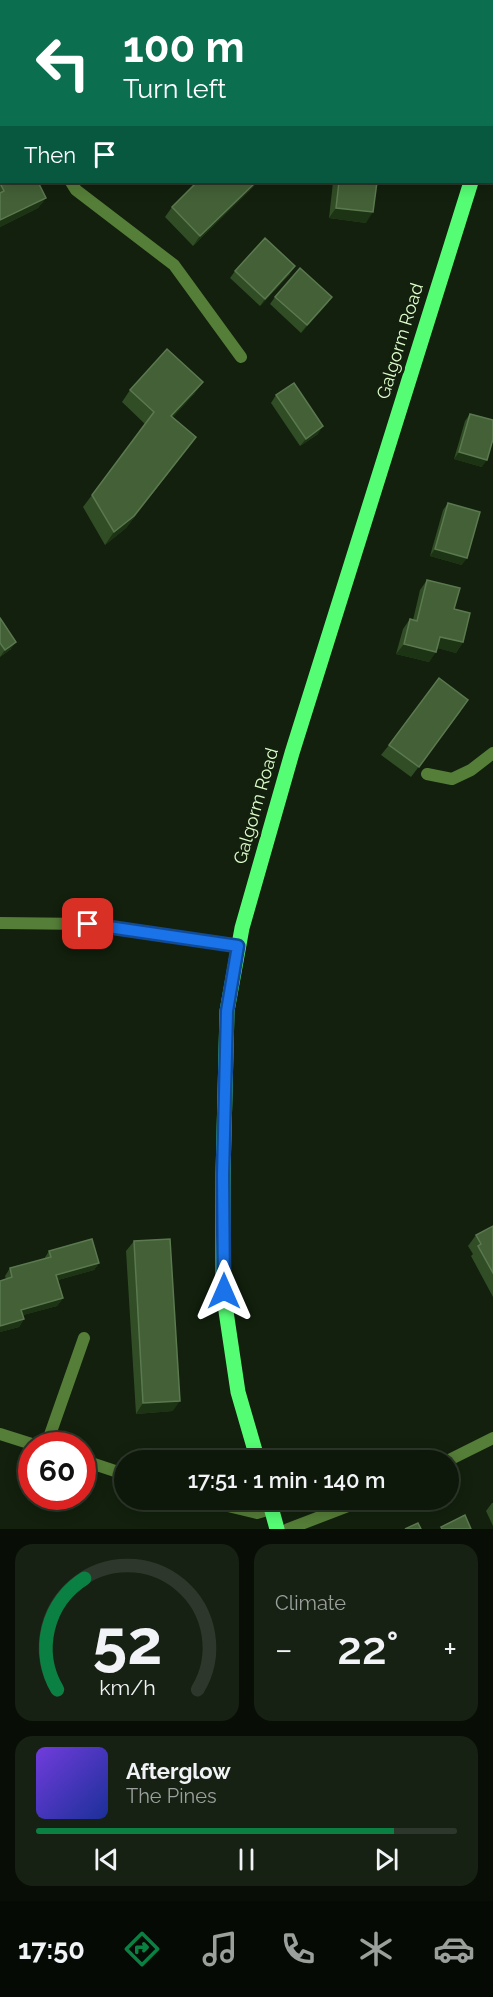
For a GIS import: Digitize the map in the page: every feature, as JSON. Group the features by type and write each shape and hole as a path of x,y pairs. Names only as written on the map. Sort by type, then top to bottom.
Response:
{"main road":[{"name":"Galgorm Road","path":"255,1450 238,1392 224,1291 223,1175 227,1011 238,946 295,742 471,183"},
{"path":"271,1510 277,1529"}],"street":[{"path":"72,183 76,190 174,265 241,357"},
{"path":"427,774 452,779 471,770 493,753"},
{"path":"0,923 88,924 238,946"},
{"path":"51,1432 84,1338"},
{"path":"0,1434 18,1440"},
{"path":"459,1455 493,1438"},
{"path":"96,1465 114,1471"},
{"path":"245,1510 258,1513 262,1510"},
{"path":"288,1529 338,1510"}],"building":[{"path":"0,183 38,183 46,198 0,220 0,193 4,191"},
{"path":"196,183 255,183 200,236 172,207"},
{"path":"339,183 377,183 373,212 336,208"},
{"path":"265,238 295,266 265,299 235,271"},
{"path":"300,268 332,297 307,325 275,297"},
{"path":"167,349 203,382 171,416 196,437 134,516 114,532 92,495 154,412 130,390"},
{"path":"294,383 323,426 306,439 276,395"},
{"path":"470,414 493,420 493,439 487,460 459,452"},
{"path":"448,503 480,512 467,558 435,549"},
{"path":"427,580 460,588 454,609 470,613 463,642 440,637 436,652 404,644 410,619 417,621"},
{"path":"0,618 16,642 5,650 0,643"},
{"path":"439,678 468,700 419,767 389,745"},
{"path":"493,1226 493,1273 478,1246 481,1244 476,1235"},
{"path":"92,1239 99,1263 56,1275 63,1298 21,1310 24,1319 0,1326 0,1281 12,1277 10,1268 51,1257 49,1251"},
{"path":"170,1239 180,1401 143,1403 134,1241"},
{"path":"465,1515 471,1529 442,1529 441,1527"},
{"path":"418,1523 421,1529 405,1529"}],"route":[{"path":"88,924 238,946 227,1011 223,1175 224,1291"}]}
